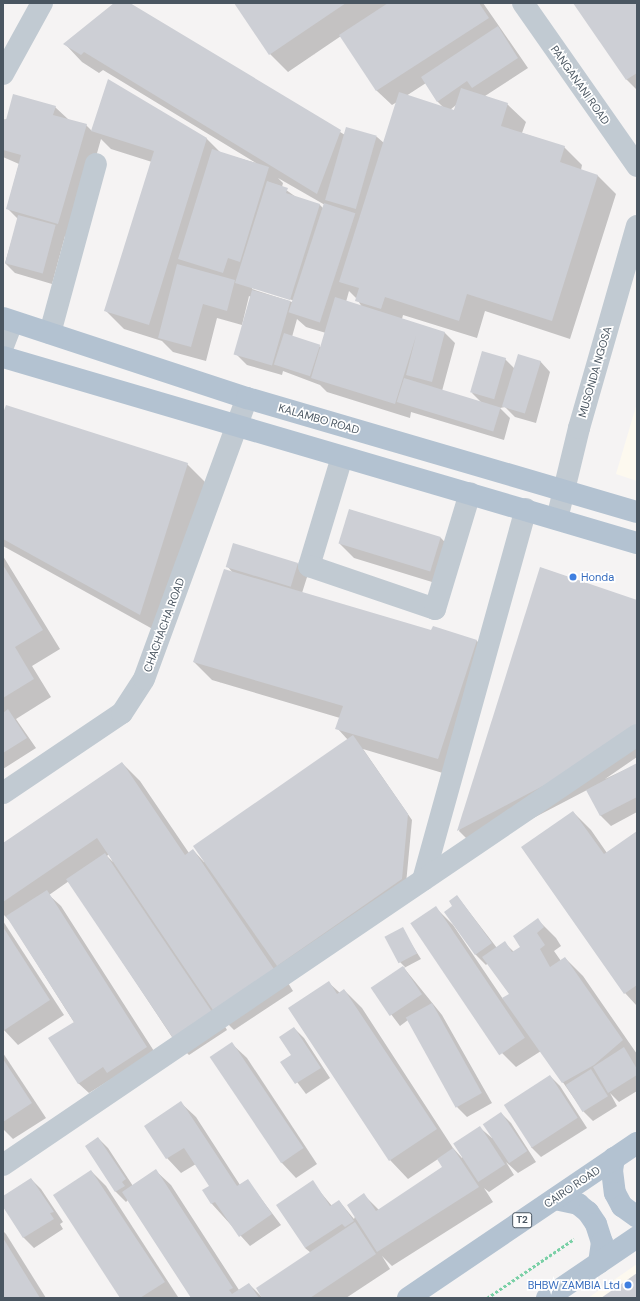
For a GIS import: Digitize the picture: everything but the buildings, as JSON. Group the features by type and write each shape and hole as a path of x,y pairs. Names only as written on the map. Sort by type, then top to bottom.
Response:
{"main road":[{"name":"KALAMBO ROAD","path":"7,320 247,398 637,512"},
{"path":"3,357 236,427 526,509 637,543"},
{"name":"CAIRO ROAD","path":"408,1298 637,1143"},
{"path":"614,1158 612,1176 615,1193 622,1206 637,1217"},
{"path":"555,1198 578,1204 588,1212 596,1224 602,1242 599,1263"},
{"path":"547,1298 637,1237"}],"street":[{"path":"3,74 42,3"},
{"name":"PANGANANI ROAD","path":"523,3 637,166"},
{"path":"50,333 96,164"},
{"name":"MUSONDA NGOSA","path":"557,519 563,490 637,226"},
{"path":"3,346 7,320"},
{"name":"CHACHACHA ROAD","path":"3,793 122,713 144,679 247,398"},
{"path":"342,457 308,566 435,609 470,493"},
{"path":"423,880 526,509"},
{"path":"3,1165 637,735"}],"path":[{"path":"487,1298 596,1224"}],"shaded area":[{"path":"637,403 637,481 616,474"},
{"path":"637,1264 637,1298 588,1298"}],"place":[{"name":"Honda","path":"573,577"},
{"name":"BHBW ZAMBIA Ltd","path":"628,1285"}]}
